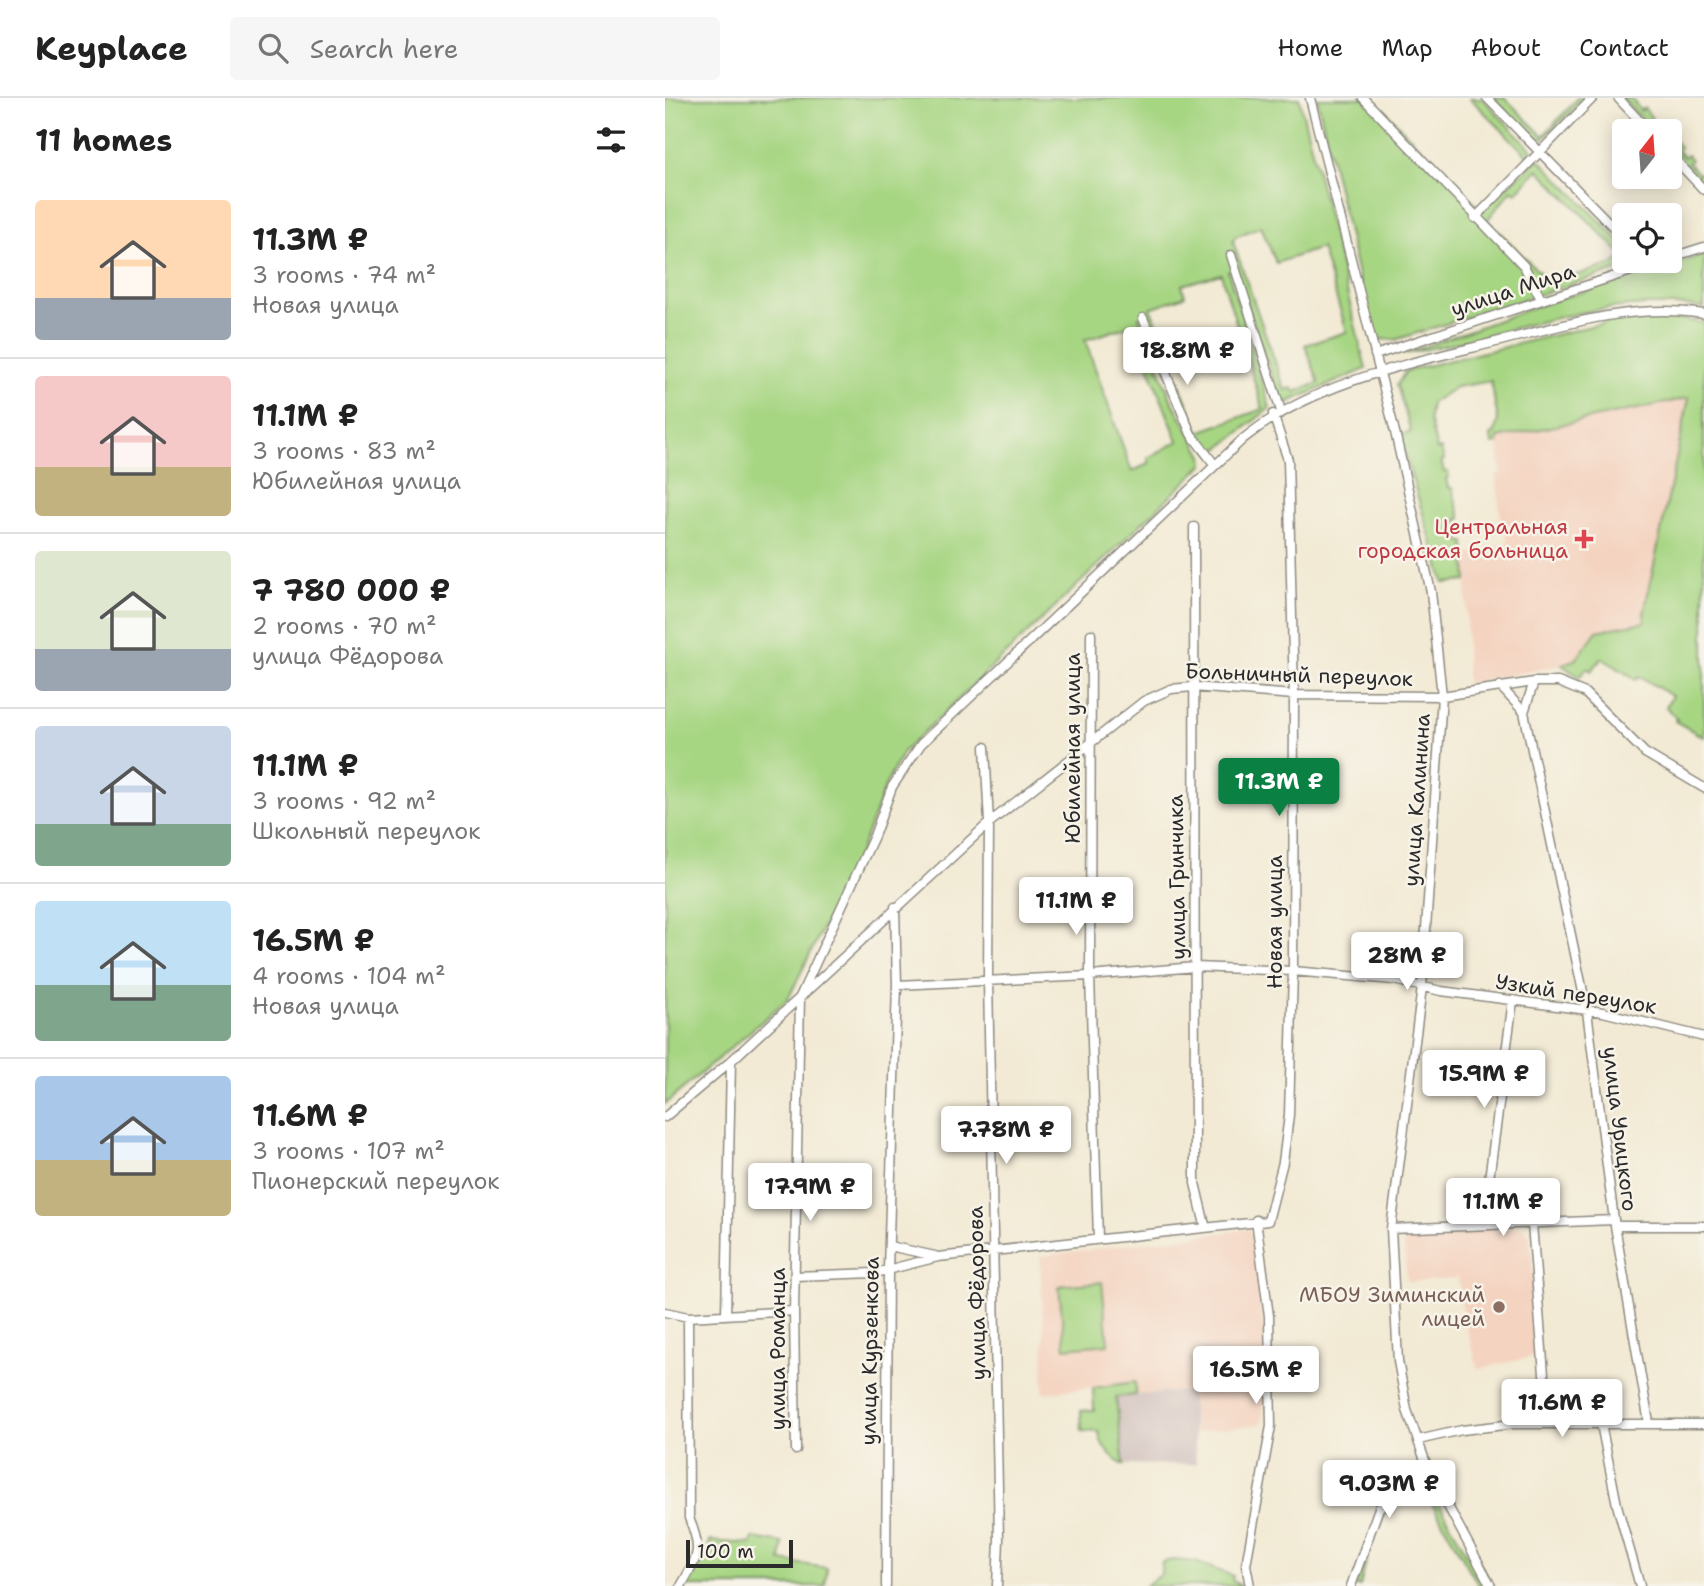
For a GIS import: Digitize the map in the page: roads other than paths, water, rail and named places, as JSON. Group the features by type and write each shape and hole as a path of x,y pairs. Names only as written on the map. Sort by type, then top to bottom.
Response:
{"street":[{"name":"улица Калинина","path":"1310,98 1380,371 1431,592 1442,696 1422,987 1391,1229 1398,1360 1408,1410 1429,1469 1491,1586"},
{"path":"1363,98 1475,218 1524,266 1541,299"},
{"path":"1487,98 1612,226"},
{"path":"1475,218 1593,98"},
{"path":"1618,98 1638,119"},
{"path":"1682,167 1704,190"},
{"path":"1682,254 1704,247"},
{"name":"Новая улица","path":"1231,254 1288,460 1294,695 1293,971 1289,1115 1283,1162 1268,1221 1256,1220"},
{"name":"улица Мира","path":"1375,355 1617,273"},
{"path":"800,997 874,836 893,788 921,744 1215,465 1277,413 1380,371 1619,312 1672,309 1704,314"},
{"path":"1143,318 1191,433 1215,465"},
{"name":"улица Гринчика","path":"1194,527 1195,1182 1205,1225"},
{"name":"Юбилейная улица","path":"1091,634 1090,976 1098,1239"},
{"path":"1500,686 1524,712 1534,682"},
{"name":"Больничный переулок","path":"665,1117 731,1061 989,823 1092,741 1157,694 1193,687 1294,695 1442,696 1500,686 1558,682 1585,693 1645,753 1704,788"},
{"name":"улица Урицкого","path":"1524,712 1587,1011 1614,1223 1649,1423"},
{"name":"улица Фёдорова","path":"985,747 989,823 988,980 997,1586"},
{"name":"улица Курзенкова","path":"886,1586 888,1269 897,985 895,907"},
{"name":"Узкий переулок","path":"897,985 1090,976 1195,967 1293,971 1394,980 1422,987 1603,1012 1703,1034"},
{"name":"улица Романца","path":"796,1450 794,1311 800,997"},
{"path":"1483,1224 1513,1000"},
{"path":"726,1315 731,1061"},
{"path":"795,1276 875,1273 938,1257 993,1253 1256,1220 1269,1316 1271,1426 1246,1565 1250,1586"},
{"path":"1391,1229 1483,1224 1614,1223 1704,1226"},
{"path":"1532,1224 1548,1424"},
{"path":"889,1245 938,1257"},
{"path":"665,1312 688,1317 794,1311"},
{"path":"681,1586 698,1556 699,1547 689,1518 688,1317"},
{"path":"1418,1440 1462,1430 1513,1424 1704,1423"},
{"path":"1601,1424 1617,1505 1640,1586"},
{"path":"1351,1586 1379,1508 1402,1487 1429,1469"}],"place":[{"name":"Центральная городская больница","path":"1584,539"},
{"name":"МБОУ Зиминский лицей","path":"1499,1307"}]}
